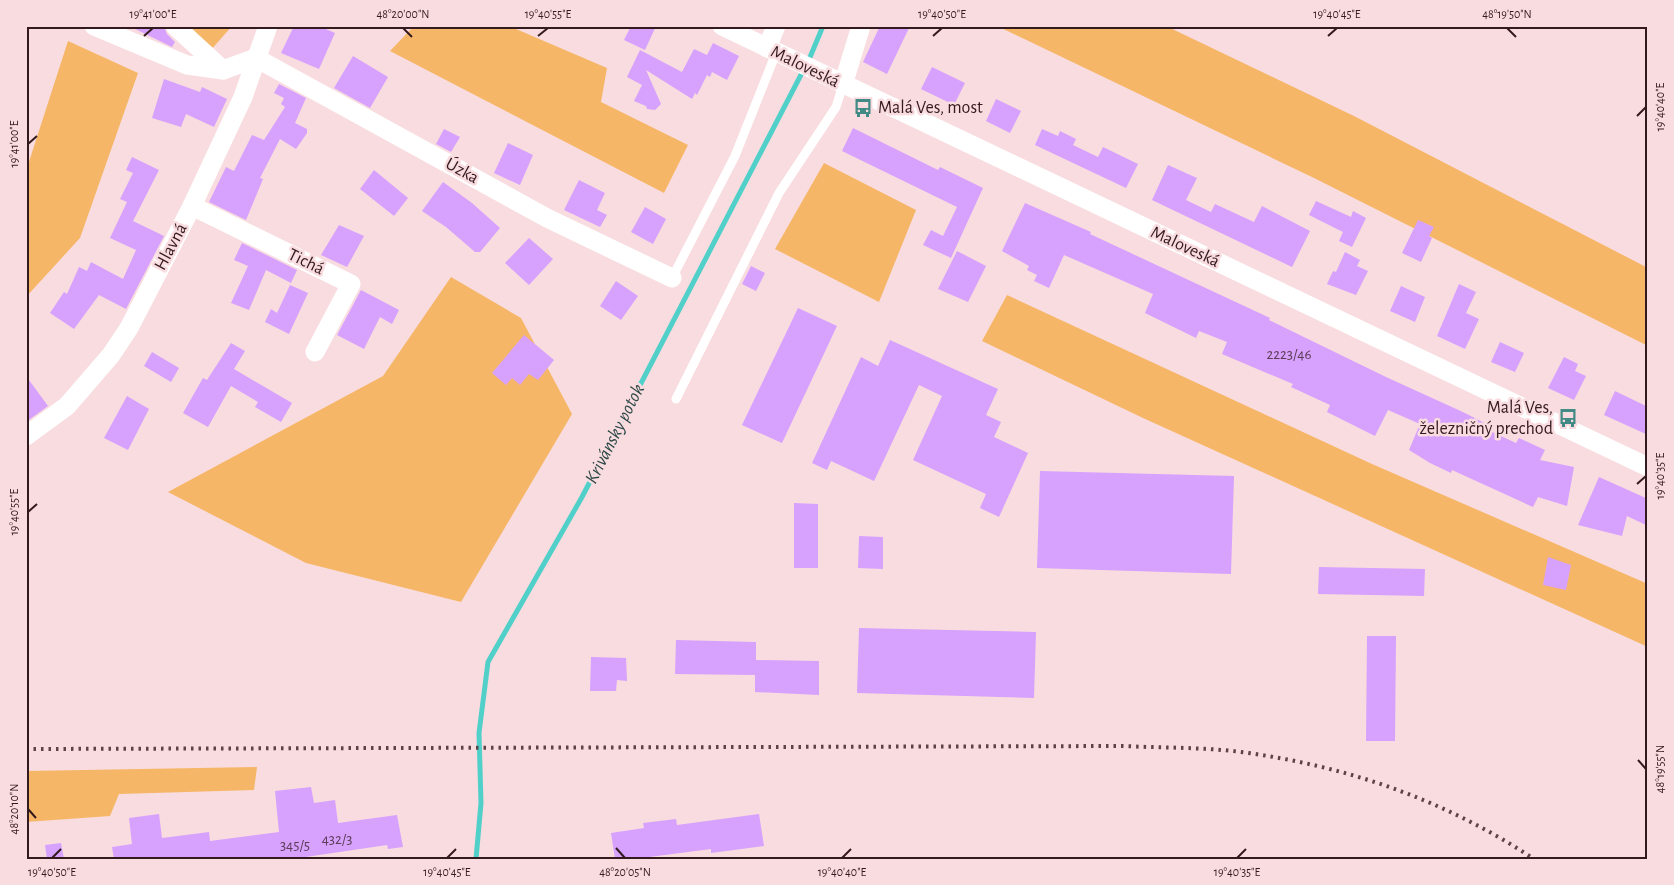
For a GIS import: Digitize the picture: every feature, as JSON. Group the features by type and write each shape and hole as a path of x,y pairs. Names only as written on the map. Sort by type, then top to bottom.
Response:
{"street":[{"path":"94,26 187,65 223,70 256,58"},
{"path":"175,26 223,70"},
{"name":"Hlavná","path":"26,436 67,406 111,355 129,328 192,206 243,97 268,26"},
{"name":"Maloveská","path":"722,26 1648,467"},
{"path":"776,26 776,53"},
{"path":"839,83 861,26"},
{"name":"Úzka","path":"256,58 547,218 672,278"},
{"name":"Tichá","path":"192,206 351,284 315,352"}],"lane":[{"path":"672,278 735,156 776,53"},
{"path":"676,399 779,193 836,107 839,83"}],"shaded area":[{"path":"183,26 232,26 210,51"},
{"path":"414,26 509,26 607,68 601,102 688,145 664,193 390,51"},
{"path":"997,26 1166,26 1354,116 1648,268 1648,346 1314,178"},
{"path":"68,41 138,73 80,238 26,297 26,171"},
{"path":"824,163 916,210 879,302 775,249"},
{"path":"451,277 521,318 572,414 461,602 306,563 168,492 383,376"},
{"path":"1007,295 1372,464 1648,584 1648,647 1143,418 982,341"},
{"path":"257,767 254,790 119,794 110,816 26,822 26,771"}],"building":[{"path":"129,26 164,26 167,34 175,42 172,47"},
{"path":"294,26 319,26 335,33 319,69 281,53"},
{"path":"631,26 656,26 645,50 624,40"},
{"path":"880,26 910,26 887,74 863,62"},
{"path":"713,43 739,56 727,80 712,72 710,77 707,75 697,95 695,93 692,99 646,70 661,104 655,110 647,109 646,106 634,101 642,85 627,77 640,50 682,72 694,49 707,55"},
{"path":"353,56 388,77 370,108 334,88"},
{"path":"932,67 965,83 954,105 921,89"},
{"path":"164,79 200,92 202,87 227,99 214,127 186,114 181,127 152,118"},
{"path":"279,84 306,98 295,123 307,129 307,133 296,149 280,139 260,178 263,179 246,220 209,202 226,167 234,171 252,135 264,140 285,107 281,104 284,98 274,93"},
{"path":"996,99 1021,111 1010,133 986,121"},
{"path":"853,128 938,170 940,167 983,188 951,258 923,245 931,230 943,236 957,207 842,151"},
{"path":"444,129 460,137 451,152 436,144"},
{"path":"1042,129 1058,136 1060,131 1076,139 1073,145 1098,157 1103,147 1138,164 1126,188 1035,145"},
{"path":"508,143 533,155 520,185 494,173"},
{"path":"132,157 159,170 133,221 164,236 126,309 99,295 74,329 50,313 64,292 67,294 79,267 87,271 91,262 123,279 136,250 110,238 127,202 120,199 133,173 126,170"},
{"path":"1168,165 1197,178 1186,200 1211,212 1215,204 1254,222 1262,206 1310,231 1292,267 1152,200"},
{"path":"374,170 408,198 394,216 360,189"},
{"path":"579,180 605,193 597,210 607,215 600,227 564,210"},
{"path":"443,182 472,203 500,228 480,252 475,252 446,227 422,211"},
{"path":"1316,201 1351,217 1353,211 1366,218 1352,247 1339,241 1343,232 1309,215"},
{"path":"1025,203 1091,232 1090,234 1270,318 1269,320 1465,413 1492,427 1490,431 1516,443 1519,438 1545,450 1540,460 1574,467 1567,506 1538,497 1533,507 1452,470 1451,473 1430,463 1409,450 1420,424 1388,410 1375,436 1327,412 1330,405 1291,387 1293,384 1222,354 1227,342 1199,331 1196,338 1145,313 1153,294 1064,255 1049,288 1034,281 1037,275 1027,270 1029,266 1002,251"},
{"path":"645,207 666,219 653,244 631,232"},
{"path":"1418,220 1434,227 1429,236 1432,238 1421,262 1402,253"},
{"path":"339,225 364,236 347,267 321,255"},
{"path":"529,238 553,259 529,285 505,263"},
{"path":"242,243 297,270 291,283 266,270 249,310 231,303 248,266 234,260"},
{"path":"957,251 986,266 968,302 938,289"},
{"path":"1345,252 1360,260 1357,266 1368,271 1356,295 1327,284 1333,271 1336,272"},
{"path":"751,266 765,273 756,291 742,284"},
{"path":"616,281 638,296 621,320 600,306"},
{"path":"1459,284 1476,292 1466,313 1479,319 1465,349 1437,336"},
{"path":"290,285 308,293 289,334 265,322 271,309 277,313"},
{"path":"1401,286 1425,297 1415,322 1390,311"},
{"path":"361,290 399,310 392,324 380,317 364,349 337,335"},
{"path":"798,308 837,326 782,443 742,425"},
{"path":"524,335 554,360 538,380 529,374 520,385 512,378 506,385 492,373"},
{"path":"890,340 998,389 986,415 1001,422 994,437 1028,453 999,517 980,508 986,494 913,460 942,396 919,385 874,481 831,461 827,470 812,463 861,357 878,366"},
{"path":"1500,342 1524,353 1515,372 1491,362"},
{"path":"231,343 245,351 234,369 292,403 281,422 255,407 258,402 231,386 208,427 183,413 203,378 207,380"},
{"path":"152,352 179,368 171,382 144,366"},
{"path":"1564,357 1578,364 1575,371 1586,376 1574,400 1548,388"},
{"path":"26,376 48,406 26,422"},
{"path":"1615,391 1648,407 1648,435 1604,415"},
{"path":"127,396 149,409 128,450 104,438"},
{"path":"1040,471 1234,476 1231,574 1037,568"},
{"path":"1599,477 1648,499 1648,526 1627,516 1622,536 1578,525"},
{"path":"794,503 818,504 818,568 794,568"},
{"path":"859,536 883,537 883,569 858,568"},
{"path":"1548,557 1571,565 1566,590 1543,585"},
{"path":"1319,567 1425,569 1424,596 1318,594"},
{"path":"859,628 1036,632 1034,698 857,693"},
{"path":"1367,636 1396,636 1395,741 1366,741"},
{"path":"676,640 756,642 756,660 819,661 819,695 755,692 755,675 675,674"},
{"path":"591,657 626,658 627,681 617,680 616,691 590,691"},
{"path":"311,787 314,803 335,800 338,823 397,815 403,847 388,849 387,845 292,859 114,859 112,847 132,844 129,818 159,814 162,838 209,832 210,841 279,832 275,791"},
{"path":"759,814 764,846 711,853 711,849 634,859 615,859 611,833 644,828 643,823 676,819 677,825"},
{"path":"61,843 64,859 47,859 45,845"}],"waterway":[{"name":"Krivánsky potok","path":"808,62 823,26"},
{"name":"Krivánsky potok","path":"476,859 481,803 479,733 488,662 582,497 804,69"}],"railway":[{"path":"26,749 1123,746 1212,749 1280,758 1357,776 1430,803 1466,819 1534,859"}],"place":[{"name":"Malá Ves, most","path":"863,108"},
{"name":"Malá Ves, železničný prechod","path":"1568,418"}]}
